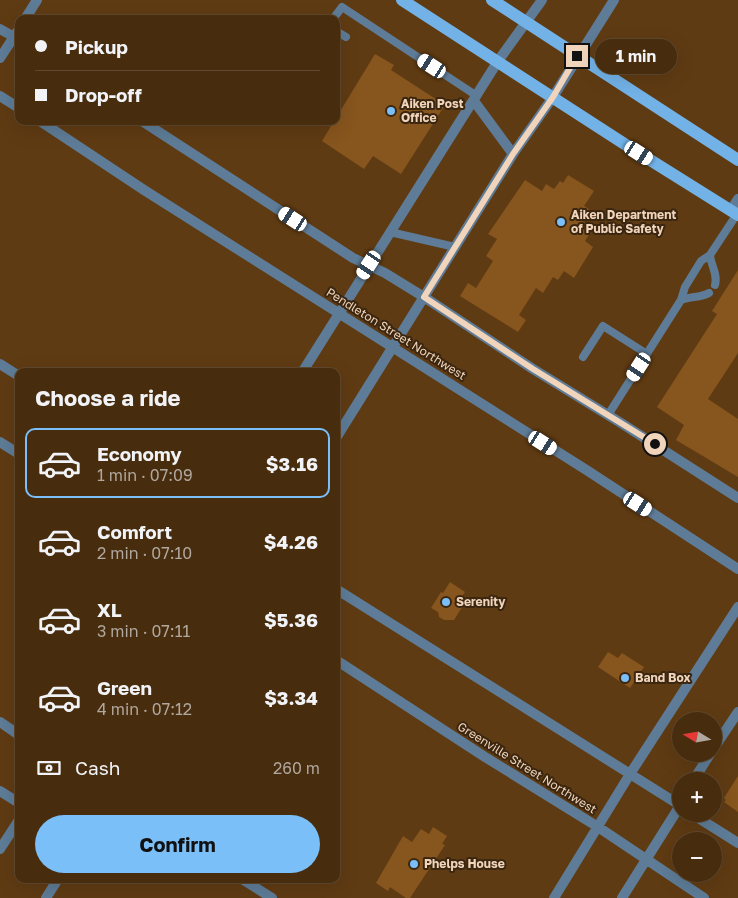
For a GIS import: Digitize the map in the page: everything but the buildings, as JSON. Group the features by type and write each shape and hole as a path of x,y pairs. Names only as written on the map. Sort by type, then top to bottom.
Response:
{"main road":[{"path":"402,0 735,213"},
{"path":"492,0 738,160"}],"street":[{"path":"28,15 37,0"},
{"path":"305,368 498,61 525,21 542,0"},
{"path":"340,432 513,154 553,97 577,56 614,0"},
{"path":"0,29 15,34"},
{"path":"0,58 15,38"},
{"path":"0,96 15,105"},
{"path":"475,99 513,154"},
{"name":"Pendleton Street Northwest","path":"46,125 738,569"},
{"path":"148,125 353,258 385,273 424,297 533,369 738,498"},
{"path":"735,213 738,199"},
{"path":"0,364 15,373"},
{"path":"0,442 15,451"},
{"path":"340,591 672,800"},
{"path":"554,898 630,774 738,607"},
{"name":"Greenville Street Northwest","path":"340,663 485,757 598,827 704,898"},
{"path":"722,736 738,712"},
{"path":"0,722 15,732"},
{"path":"0,791 15,800"},
{"path":"622,898 672,820"},
{"path":"704,822 738,844"},
{"path":"0,849 15,826"},
{"path":"46,898 55,883"},
{"path":"248,883 267,897"}],"lane":[{"path":"336,15 347,0"},
{"path":"342,7 475,99"},
{"path":"340,33 346,37"},
{"path":"608,415 682,300 685,287 702,261 710,255 735,213"},
{"path":"390,232 455,247"},
{"path":"710,255 716,275 715,285"},
{"path":"682,300 690,296 702,297 709,293"},
{"path":"583,357 603,326 647,354"}],"place":[{"name":"Aiken Post Office","path":"391,111"},
{"name":"Aiken Department of Public Safety","path":"561,222"},
{"name":"Serenity","path":"446,602"},
{"name":"Band Box","path":"625,678"},
{"name":"Phelps House","path":"414,864"}],"route":[{"path":"577,56 553,97 513,154 424,297 533,369 655,444"}]}
